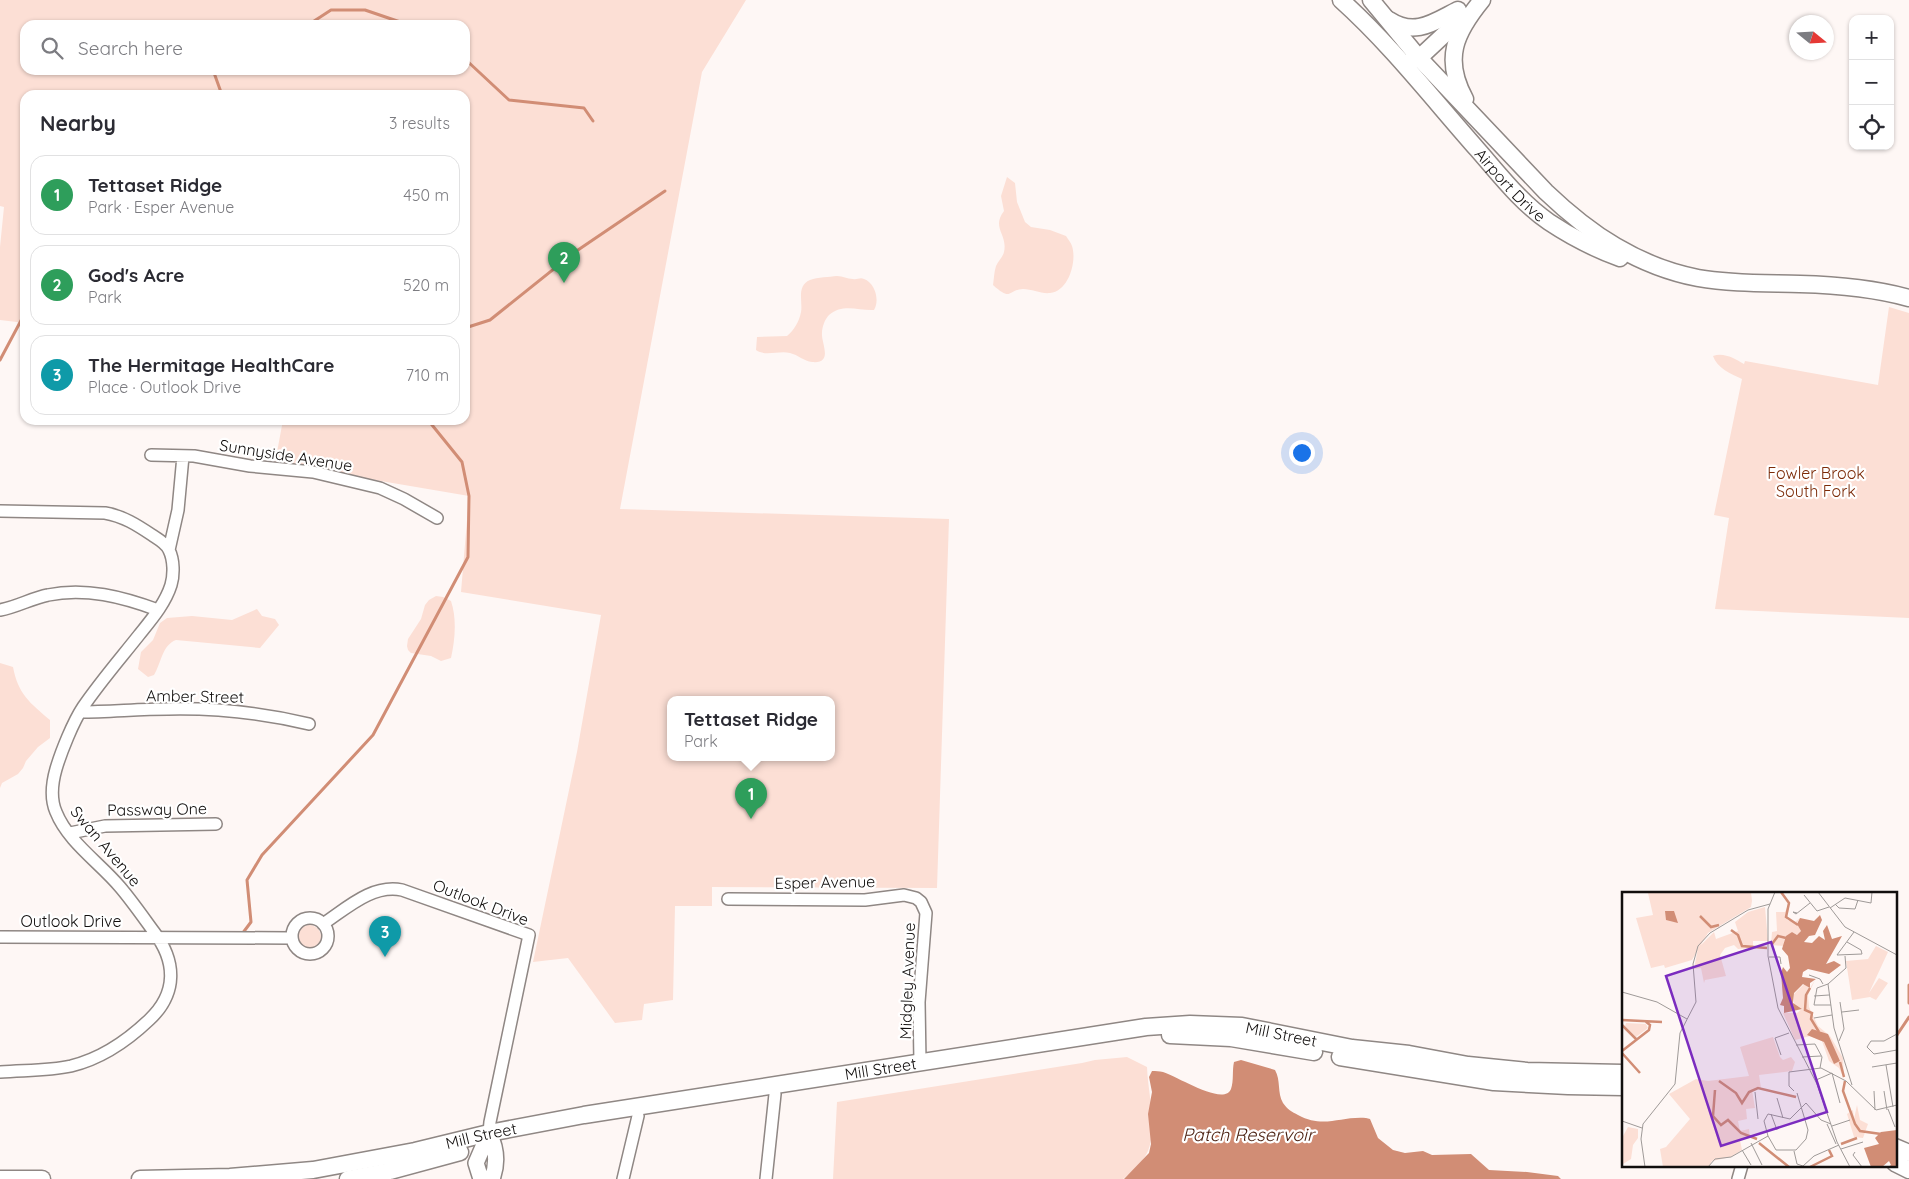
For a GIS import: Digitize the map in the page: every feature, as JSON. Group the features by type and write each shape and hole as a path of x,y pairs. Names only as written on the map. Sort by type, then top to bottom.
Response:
{"main road":[{"path":"1341,0 1369,26 1412,57"},
{"path":"1371,0 1388,20 1412,57"},
{"name":"Airport Drive","path":"1412,57 1482,0"},
{"name":"Airport Drive","path":"1482,0 1468,17 1457,38 1453,54 1453,68 1457,83 1466,100 1487,129"},
{"path":"1412,57 1463,5"},
{"path":"1388,20 1398,26 1416,28 1426,26 1463,5"},
{"name":"Airport Drive","path":"1412,57 1487,129 1568,213 1596,234 1649,264"},
{"name":"Airport Drive","path":"1412,57 1503,179 1529,206 1548,221 1595,248 1619,257 1700,278 1731,282 1861,288 1884,291 1909,298"},
{"name":"Mill Street","path":"356,1178 390,1171 489,1140 584,1115 1146,1028 1190,1024 1242,1026 1272,1031 1287,1041 1494,1082 1622,1087"},
{"name":"Mill Street","path":"140,1179 230,1177 313,1170 415,1151 1119,1041 1168,1035 1287,1041 1409,1054 1494,1068 1527,1071 1622,1073"},
{"path":"1896,1147 1909,1153"},
{"path":"1896,1164 1909,1170"},
{"path":"0,1179 42,1179"}],"street":[{"name":"Sunnyside Avenue","path":"151,455 183,456 313,472 380,488 437,518"},
{"name":"Swan Avenue","path":"0,1072 70,1066 85,1062 109,1050 144,1025 160,1007 170,984 170,960 160,938 120,886 70,833 56,812 52,798 56,768 80,712 158,610 172,580 172,561 169,550 178,510 183,456"},
{"path":"0,511 112,514 137,524 164,543 169,550"},
{"path":"0,610 46,595 85,592 118,598 158,610"},
{"name":"Amber Street","path":"80,712 168,709 220,710 274,716 309,724"},
{"name":"Passway One","path":"70,833 106,826 216,824"},
{"name":"Outlook Drive","path":"323,924 371,892 388,888 402,890 529,935 490,1122 489,1140"},
{"name":"Esper Avenue","path":"728,899 865,900 904,896 916,898 921,902"},
{"name":"Midgley Avenue","path":"920,1062 919,1002 926,913 921,902"},
{"path":"314,918 323,924 327,930 328,939 318,953 302,953 293,944 291,938 295,925 302,919 314,918"},
{"name":"Outlook Drive","path":"0,936 291,938"},
{"path":"766,1179 776,1094"},
{"path":"623,1179 638,1116"},
{"path":"481,1179 476,1163 489,1140"},
{"path":"489,1140 497,1158 492,1179"},
{"path":"1738,1179 1742,1166"}],"green space":[{"path":"0,0 746,0 702,72 620,509 949,519 937,888 712,887 712,906 675,906 673,1000 644,1004 642,1020 615,1023 568,958 533,962 577,752 601,615 461,592 469,496 275,463 282,425 470,425 470,90 20,90 20,322 0,320 0,247 4,207 0,206"},
{"path":"1007,177 1015,183 1017,202 1025,222 1031,227 1050,230 1066,236 1072,245 1073,259 1070,274 1067,281 1057,291 1047,293 1023,289 1007,294 993,285 996,266 1003,256 1005,246 999,222 1004,211 1001,196"},
{"path":"837,276 851,279 863,278 868,281 874,288 877,302 874,310 845,308 834,311 829,315 822,331 825,352 823,360 812,362 790,353 764,353 756,350 757,337 787,336 794,328 800,316 801,294 806,283 816,278"},
{"name":"Fowler Brook South Fork","path":"1889,307 1909,313 1909,618 1715,609 1729,518 1714,515 1742,379 1721,367 1713,356 1725,355 1744,364 1745,361 1878,385"},
{"path":"436,596 451,601 455,622 451,658 441,661 431,656 411,653 407,646 408,639 421,619 425,605"},
{"path":"257,609 262,616 275,619 279,625 260,648 176,640 171,642 165,650 154,675 148,677 138,669 141,652 153,640 160,623 167,618 192,616 232,620"},
{"path":"0,663 13,667 18,684 26,697 50,720 50,738 38,747 18,774 2,783 0,788"},
{"path":"309,925 317,929 321,937 317,945 309,949 301,945 297,937 301,929"},
{"path":"1127,1057 1147,1067 1152,1111 1152,1134 1145,1157 1123,1179 833,1179 837,1102 1095,1060"}],"water":[{"name":"Patch Reservoir","path":"1241,1060 1275,1070 1283,1103 1298,1115 1307,1119 1324,1122 1366,1118 1370,1119 1378,1138 1393,1150 1405,1153 1423,1151 1432,1155 1471,1154 1489,1170 1527,1172 1558,1176 1561,1179 1124,1179 1149,1153 1151,1144 1148,1114 1152,1092 1149,1077 1152,1071 1169,1074 1210,1092 1227,1094 1232,1086 1234,1062"}],"waterway":[{"path":"316,20 331,10 365,10 394,20"},
{"path":"470,64 509,100 584,108 593,121"},
{"path":"215,75 220,90"},
{"path":"470,326 490,320 575,252 665,191"},
{"path":"0,360 20,322"},
{"path":"242,934 251,922 247,880 262,855 373,735 468,557 469,496 462,462 432,425"},
{"path":"1909,985 1909,1003"},
{"path":"1896,1036 1909,1017"}],"place":[{"name":"God's Acre","path":"564,283"},
{"name":"Tettaset Ridge","path":"751,819"},
{"name":"The Hermitage HealthCare","path":"385,957"}]}
